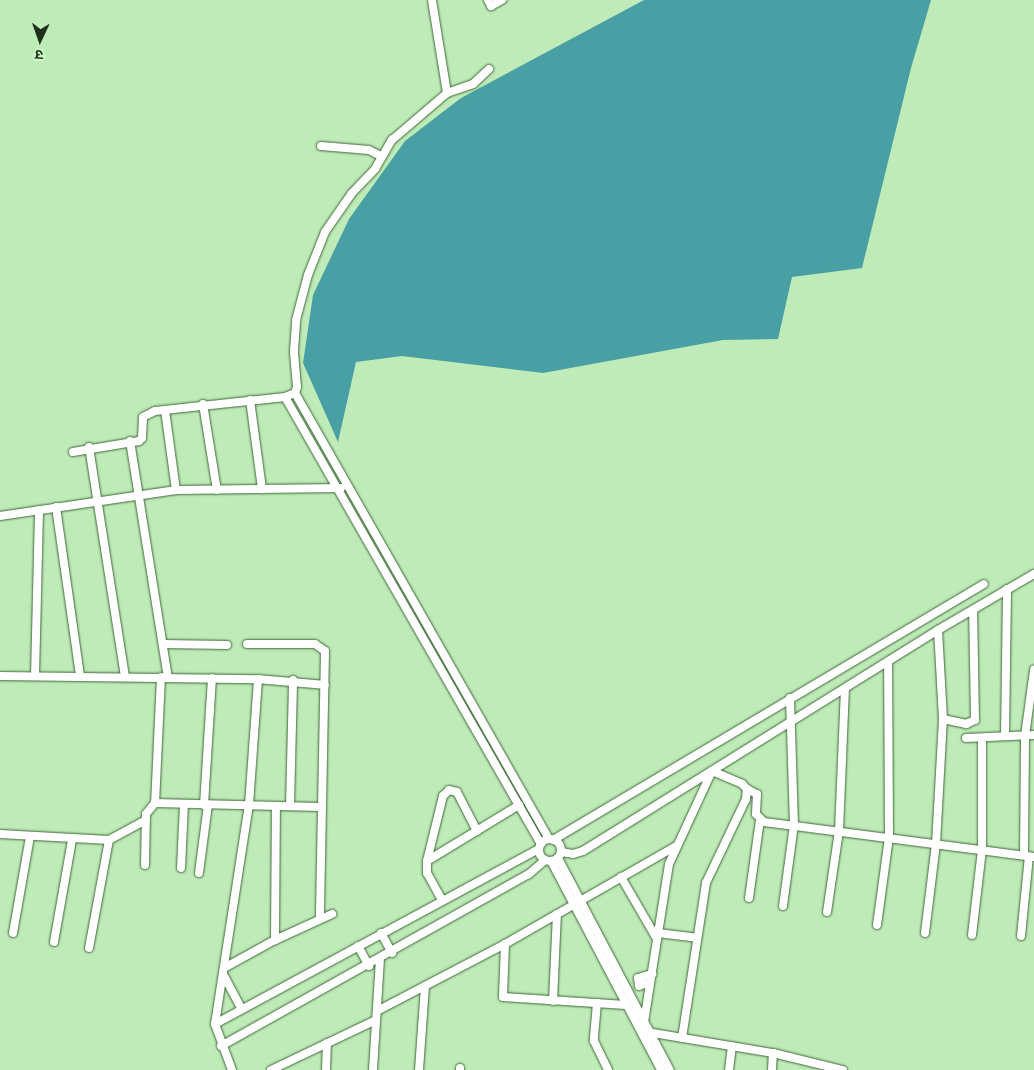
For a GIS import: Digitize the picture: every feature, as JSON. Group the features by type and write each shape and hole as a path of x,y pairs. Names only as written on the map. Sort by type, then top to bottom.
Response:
{"street":[{"path":"432,0 447,94"},
{"path":"488,0 491,6 502,0"},
{"path":"73,452 89,447 142,438 143,417 165,410 203,404 285,397 295,392 298,387 294,351 296,320 315,254 340,209 374,168 392,140 447,94 473,84 489,69"},
{"path":"321,146 370,150 381,156"},
{"path":"295,392 348,488 551,840 558,843 554,858"},
{"path":"285,397 519,805 540,847 554,858 670,1070"},
{"path":"250,400 262,489"},
{"path":"203,404 217,490"},
{"path":"165,410 176,490"},
{"path":"130,441 163,644 165,678 155,804"},
{"path":"89,447 125,676"},
{"path":"0,516 176,490 348,488"},
{"path":"56,507 80,676"},
{"path":"35,676 39,510"},
{"path":"222,1046 380,960 554,858 583,850 793,722 938,630 1034,574"},
{"path":"215,1024 540,847 984,584"},
{"path":"1005,736 1007,590"},
{"path":"943,719 966,724 975,720 973,610"},
{"path":"925,933 936,844 943,719 938,630"},
{"path":"163,644 227,645"},
{"path":"247,644 322,647 326,659 320,807 320,920"},
{"path":"877,925 889,837 888,662"},
{"path":"1020,936 1029,856 1025,736 1034,670"},
{"path":"0,676 258,679 293,680 325,685"},
{"path":"199,873 206,805 212,678"},
{"path":"232,1070 215,1024 248,805 258,679"},
{"path":"290,806 293,680"},
{"path":"827,912 839,831 845,689"},
{"path":"783,906 794,825 793,722 790,698"},
{"path":"966,738 1034,735"},
{"path":"972,936 982,850 982,738"},
{"path":"712,770 756,794 756,814 760,820 749,898"},
{"path":"644,1022 668,864 712,770"},
{"path":"682,1038 706,883 746,799 747,789"},
{"path":"442,900 427,873 427,861 443,796 449,790 457,792 477,831"},
{"path":"145,865 146,820 148,808 155,804 320,807"},
{"path":"181,868 184,805"},
{"path":"427,861 519,805"},
{"path":"275,940 276,806"},
{"path":"0,834 72,840 109,840 146,820"},
{"path":"760,820 1029,856"},
{"path":"13,933 30,837"},
{"path":"54,942 72,840"},
{"path":"89,948 109,840"},
{"path":"377,1011 505,944 676,846"},
{"path":"621,877 658,936"},
{"path":"577,902 626,1005 661,1070"},
{"path":"224,971 275,940 332,914"},
{"path":"552,1001 557,914"},
{"path":"381,933 392,953"},
{"path":"658,936 697,938"},
{"path":"505,944 503,998 626,1005"},
{"path":"358,946 369,966"},
{"path":"373,1070 380,960"},
{"path":"224,971 242,1009"},
{"path":"622,982 652,974"},
{"path":"419,1070 425,986"},
{"path":"596,1003 594,1041 608,1070"},
{"path":"271,1070 287,1066 327,1043 376,1020"},
{"path":"640,1032 650,1032 773,1053 843,1070"},
{"path":"326,1070 327,1043"},
{"path":"729,1070 732,1046"},
{"path":"772,1070 773,1053"}],"water":[{"path":"644,0 931,0 911,68 862,268 792,277 778,339 723,340 543,373 402,356 356,362 338,442 303,363 313,295 349,219 405,141 461,98"}]}
